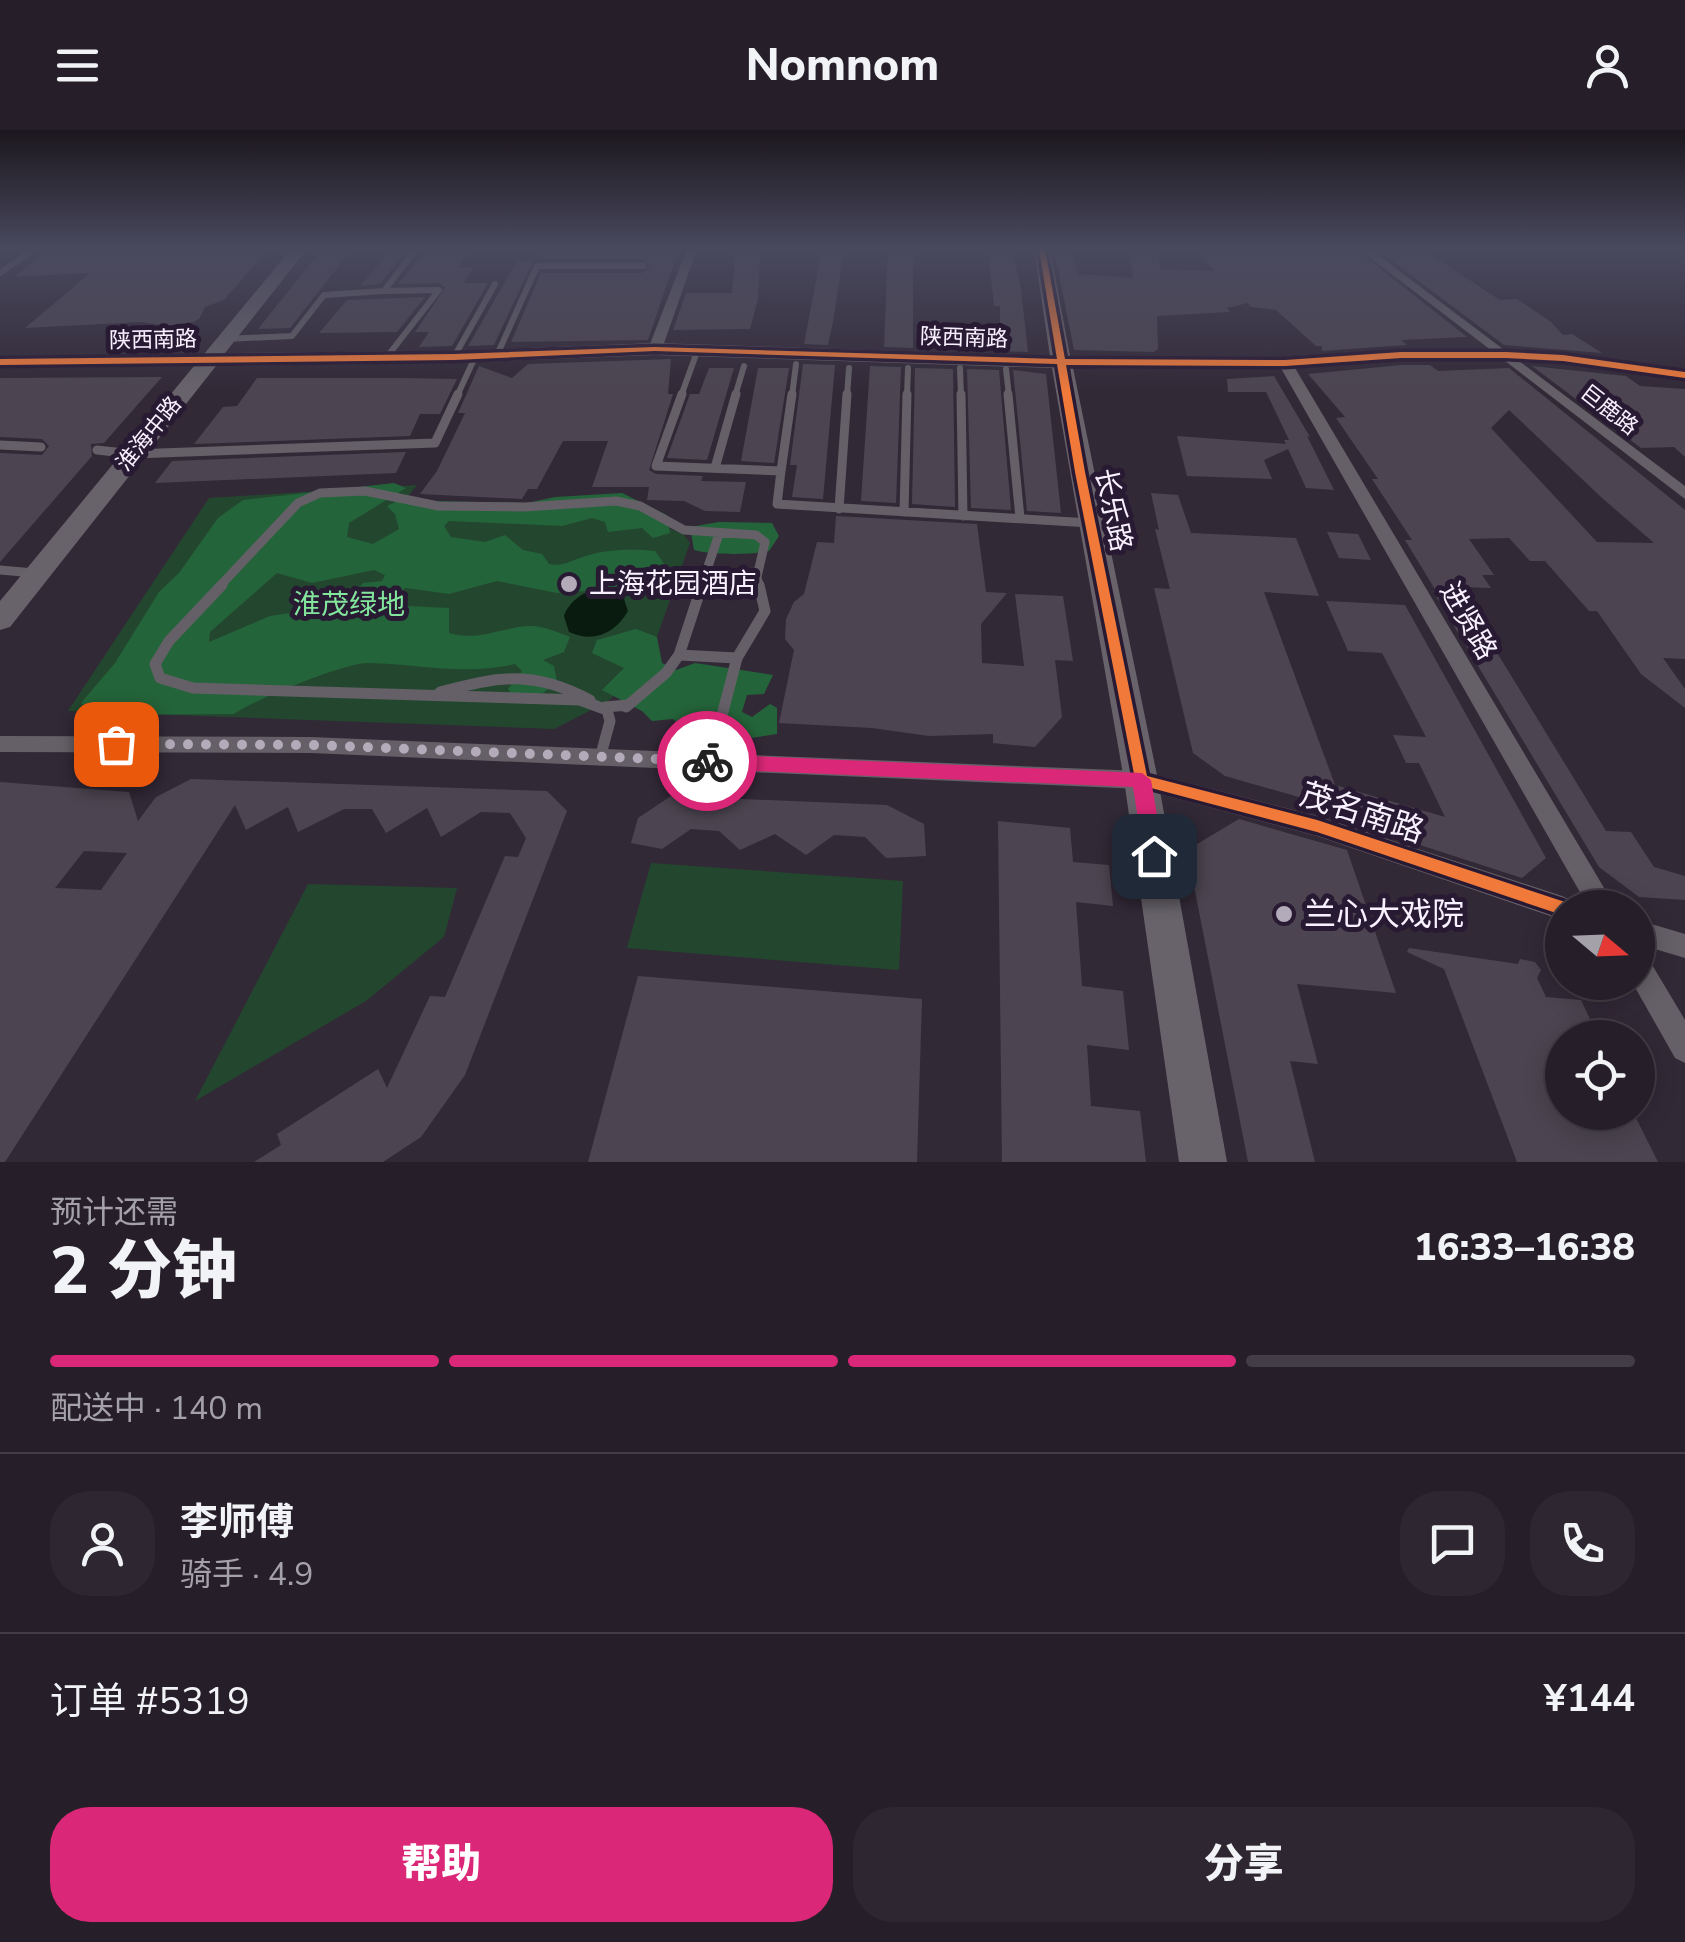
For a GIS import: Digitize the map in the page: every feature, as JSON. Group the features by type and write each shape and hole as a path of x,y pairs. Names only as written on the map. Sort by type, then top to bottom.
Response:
{"main road":[{"name":"淮海中路","path":"0,620 260,297"},
{"name":"长乐路","path":"1050,297 1142,780 1203,1162"},
{"name":"陕西南路","path":"2,362 454,357 656,350 1060,362 1285,362 1401,355 1506,355 1563,358 1685,374"}],"street":[{"path":"656,350 675,297"},
{"name":"巨鹿路","path":"1429,297 1685,494"},
{"name":"进贤路","path":"1285,362 1593,890"},
{"name":"茂名南路","path":"0,744 311,745 1142,780 1317,826 1545,902"},
{"path":"1655,937 1685,946"},
{"path":"1655,996 1685,1048"}],"lane":[{"path":"226,339 292,336 323,297"},
{"path":"386,358 433,297"},
{"path":"454,357 488,297"},
{"path":"498,353 524,297"},
{"path":"698,350 656,466 781,471"},
{"path":"97,450 133,454 435,443 476,356"},
{"path":"796,364 778,504 1091,523"},
{"path":"715,468 744,366"},
{"path":"839,508 849,368"},
{"path":"904,512 908,368"},
{"path":"960,368 963,516"},
{"path":"1006,368 1020,518"},
{"path":"0,445 41,447"},
{"path":"628,705 616,709 596,704 194,688 160,678 155,664 169,641 298,503 320,493 377,492 430,504 471,507 616,501 640,506 684,530 762,538 765,542 756,578 765,610 736,658 710,762"},
{"path":"610,720 666,673 679,655 719,534"},
{"path":"0,570 38,573"},
{"path":"706,575 756,578"},
{"path":"679,655 736,658"},
{"path":"425,696 501,676 526,676 569,686 607,710 610,720 600,758"}],"green space":[{"path":"394,483 406,488 349,523 347,537 373,544 399,529 395,514 387,506 408,496 432,501 527,503 555,497 622,493 667,515 670,533 653,538 642,528 608,532 605,522 592,518 562,526 449,521 444,526 451,537 485,542 505,535 523,550 542,554 549,564 555,565 605,552 655,551 677,582 655,595 618,589 557,593 497,581 449,594 406,588 389,596 386,605 449,608 449,633 480,635 530,626 570,637 564,652 543,660 554,666 557,682 543,693 514,698 508,689 522,671 515,664 460,669 369,663 300,683 234,714 96,715 81,703 115,663 159,592 179,573 218,518 243,500","holes":["374,570 385,575 382,581 363,583 344,605 270,616 209,642 210,632 277,573 312,583"]},
{"name":"淮茂绿地","path":"417,485 404,501 637,513 684,535 690,543 646,668 607,702 554,729 68,711 209,498"},
{"path":"719,522 772,523 779,536 769,551 721,554 694,550 690,527"},
{"path":"636,629 657,637 662,663 676,670 695,663 773,675 764,694 747,695 742,712 752,717 770,704 777,708 777,734 751,738 738,730 691,735 673,719 652,721 642,711 602,690 624,668 592,653 597,640"},
{"path":"651,863 903,881 899,970 627,948"},
{"path":"308,884 457,888 444,937 366,1001 195,1101"}],"shaded area":[{"path":"609,587 627,592 624,599 628,611 617,626 587,637 569,632 564,616 571,604 588,591"}],"building":[{"path":"61,297 226,297 205,307 193,322 167,326 141,322 25,328"},
{"path":"283,297 314,297 290,328 258,329"},
{"path":"425,297 397,332 319,333 347,300"},
{"path":"439,297 480,297 452,346 419,347 429,332 415,332"},
{"path":"496,297 516,297 494,345 468,346"},
{"path":"530,297 663,297 648,340 511,342"},
{"path":"685,297 758,297 750,329 673,330"},
{"path":"813,297 837,297 828,345 804,344"},
{"path":"886,297 913,297 913,348 884,347"},
{"path":"993,297 1022,297 1028,352 1000,351 1000,306 994,306"},
{"path":"1064,297 1416,297 1467,337 1401,340 1407,345 1322,351 1322,346 1316,346 1276,310 1251,307 1248,303 1227,308 1230,312 1157,316 1158,349 1154,352 1074,350"},
{"path":"1440,297 1517,299 1563,335 1572,334 1602,353 1504,345"},
{"path":"671,359 668,394 673,394 649,470 656,474 703,476 701,481 746,482 740,512 705,511 684,501 647,500 649,487 592,487 608,441 563,441 537,489 528,489 522,499 420,494 437,471 465,413 458,413 479,366 512,378 528,364"},
{"path":"803,364 835,365 823,499 792,497 797,465 790,465"},
{"path":"1401,365 1430,365 1438,371 1509,368 1685,510 1685,659 1663,658 1685,689 1685,708 1641,674 1597,611 1589,611 1545,561 1530,561 1509,538 1469,539 1494,575 1482,575 1491,588 1462,587 1499,647 1493,646 1606,831 1631,832 1654,867 1685,876 1685,900 1655,898 1655,890 1630,890 1599,867 1433,591 1405,540 1412,540 1372,479 1378,479 1336,418 1345,417 1308,374","holes":["1509,410 1654,543 1597,542 1491,428"]},
{"path":"870,366 901,367 896,503 861,501"},
{"path":"1532,366 1626,376 1640,386 1685,389 1685,457 1674,447 1641,448"},
{"path":"709,368 734,368 707,460 667,458 690,394 699,394"},
{"path":"758,368 789,368 774,463 741,461"},
{"path":"915,368 953,369 955,507 912,504"},
{"path":"967,369 999,370 1011,510 971,508"},
{"path":"1013,370 1046,374 1061,513 1027,511"},
{"path":"1274,376 1310,437 1307,436 1334,490 1306,488 1288,449 1264,460 1272,479 1187,476 1177,436 1286,444 1284,440 1289,440 1266,392 1228,392 1227,379"},
{"path":"162,377 104,443 91,444 92,456 0,562 0,453 42,455 49,446 42,439 0,437 0,378"},
{"path":"257,378 457,379 440,414 420,414 410,436 194,444 223,407 237,406"},
{"path":"406,452 396,473 155,483 172,461"},
{"path":"1151,493 1178,495 1191,533 1296,538 1319,596 1264,592 1335,785 1445,817 1419,763 1406,763 1393,735 1426,737 1382,653 1348,651 1326,601 1405,605 1546,858 1522,878 1349,822 1344,810 1225,776 1193,753 1154,588 1170,589 1155,529 1159,530"},
{"path":"836,516 977,524 986,592 1007,593 981,624 982,663 1024,666 1015,594 1063,596 1073,661 1055,660 1062,717 1035,747 993,743 993,734 929,736 872,728 779,723 794,650 785,639 786,619 794,602 804,594 817,542 834,543"},
{"path":"1327,532 1358,534 1371,560 1339,558"},
{"path":"191,779 547,791 567,811 465,1075 421,1137 383,1162 254,1162 281,1145 277,1134 378,1069 387,1088 430,996 445,997 505,856 518,857 526,838 510,813 481,812 441,837 427,808 386,833 372,809 344,809 298,832 288,807 246,830 235,805 5,1162 0,1162 0,782 129,792 138,821 156,797","holes":["84,851 127,853 101,890 55,888"]},
{"path":"671,796 887,805 924,824 926,856 886,858 865,837 834,835 806,855 775,834 740,850 719,831 691,829 662,849 631,843 638,818"},
{"name":"兰心大戏院","path":"1239,819 1347,850 1396,993 1297,984 1318,1064 1290,1061 1315,1162 1248,1162 1187,850"},
{"path":"998,821 1070,828 1073,862 1109,865 1113,906 1076,902 1082,986 1123,991 1129,1050 1087,1045 1091,1106 1140,1111 1146,1162 1002,1162"},
{"path":"1409,948 1518,964 1520,959 1535,962 1541,970 1537,978 1545,1000 1581,1000 1590,1020 1545,1020 1545,1130 1642,1130 1658,1162 1517,1162 1444,969 1407,952"},
{"path":"638,976 922,999 917,1162 588,1162"}],"cycle path":[{"path":"1050,297 1080,472 1141,780 1317,826 1545,902"},
{"path":"0,362 454,357 655,349 1060,362 1285,363 1401,355 1506,355 1563,358 1685,375"}],"way so far":[{"path":"116,744 311,745 707,761"}],"place":[{"name":"上海花园酒店","path":"569,584"},
{"name":"兰心大戏院","path":"1284,914"}],"route":[{"path":"707,761 1142,780 1154,856"}]}
